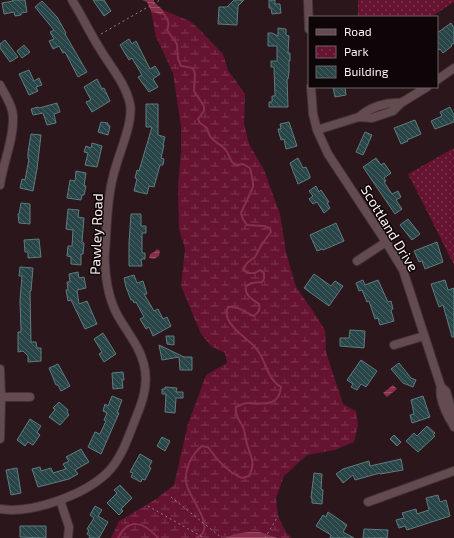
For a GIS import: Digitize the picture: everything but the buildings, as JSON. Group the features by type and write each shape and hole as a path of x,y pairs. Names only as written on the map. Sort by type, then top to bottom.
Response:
{"street":[{"name":"Pawley Road","path":"0,509 12,511 31,508 60,500 92,486 108,472 126,443 142,401 146,382 144,366 139,351 111,303 105,262 108,200 113,176 128,128 130,104 124,87 93,38 72,0"},
{"path":"308,0 309,16"},
{"path":"438,79 454,68"},
{"path":"0,85 8,100 13,116 9,146 0,185"},
{"name":"Scottland Drive","path":"311,88 313,114 317,130 328,154 403,270 441,387 446,390 453,415 453,424"},
{"path":"317,130 360,117 372,118 392,111 401,103 425,88"},
{"path":"357,261 386,242"},
{"path":"394,345 424,336"},
{"path":"0,369 0,439"},
{"path":"1,397 30,397"},
{"path":"368,502 454,471"},
{"path":"60,500 69,527 68,538"}],"path":[{"path":"93,38 160,0"},
{"path":"171,497 222,538"},
{"path":"148,506 204,538"},
{"path":"265,538 278,516"}],"green space":[{"path":"358,0 454,0 454,2 433,16 358,16"},
{"path":"163,10 190,21 200,30 223,54 228,70 245,94 244,124 249,144 264,170 280,214 286,252 296,287 325,330 326,352 343,404 356,411 358,425 354,442 335,450 307,455 284,476 276,498 278,516 287,534 292,538 278,538 260,532 248,532 234,534 225,538 111,538 119,521 156,499 174,485 188,424 206,375 227,363 225,353 211,346 201,334 181,286 185,249 179,229 178,187 181,152 181,126 173,73 156,37 151,11 161,15 163,14"},
{"path":"454,148 454,265 408,174"}],"shaded area":[{"path":"142,0 154,0 154,2 163,10 164,14 161,15 151,11 147,2"},
{"path":"157,249 160,251 159,256 154,259 149,258 150,254"},
{"path":"393,385 397,389 387,397 383,393"},
{"path":"260,532 278,538 225,538 234,534"}],"waterway":[{"path":"164,14 168,22 167,30 177,44 178,59 181,66 193,68 195,74 194,91 204,106 204,111 198,119 200,123 207,128 212,139 227,151 235,165 243,164 250,168 253,187 241,213 243,219 247,225 264,226 270,228 271,232 255,257 247,263 243,269 247,273 255,273 260,270 264,273 264,279 262,282 252,283 246,286 247,294 259,304 259,311 253,316 238,308 228,307 226,313 234,328 255,347 273,380 281,387 280,394 269,403 246,403 236,407 237,415 244,429 247,445 252,458 252,466 249,476 242,478 227,469 208,447 202,446 192,457 186,476 187,487 200,512 205,527 202,534 196,538"},
{"path":"118,538 122,531 132,524 143,526 158,538"}]}
